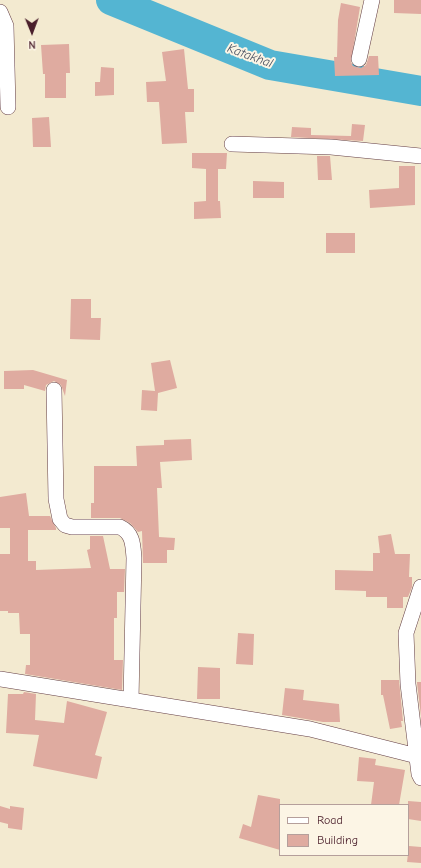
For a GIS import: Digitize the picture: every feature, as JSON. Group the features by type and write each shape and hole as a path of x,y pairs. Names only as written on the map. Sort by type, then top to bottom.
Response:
{"street":[{"path":"359,58 372,0"},
{"path":"0,12 6,26 8,108"},
{"path":"232,144 331,147 421,156"},
{"path":"54,390 56,499 60,519 65,525 72,527 120,526 127,530 132,538 134,558 131,700"},
{"path":"421,587 406,633 408,684 421,778"},
{"path":"0,679 310,729 417,756"}],"building":[{"path":"394,0 421,0 421,14 394,13"},
{"path":"341,3 360,7 351,62 353,66 361,68 366,65 369,56 378,56 379,75 335,76 334,57 337,57 338,20"},
{"path":"69,44 70,73 66,73 66,98 45,98 45,74 43,74 41,45"},
{"path":"184,49 188,89 194,89 194,112 185,112 187,143 162,144 159,102 147,102 146,82 166,81 162,52"},
{"path":"101,67 114,68 114,95 95,96 95,82 100,82"},
{"path":"49,117 51,147 33,147 32,118"},
{"path":"352,124 365,125 363,141 291,137 292,127 311,128 311,135 351,136"},
{"path":"192,153 227,153 226,169 218,169 218,201 220,201 221,218 194,219 194,202 206,201 206,169 192,168"},
{"path":"317,156 330,156 332,180 318,180"},
{"path":"399,166 415,166 415,205 370,208 369,190 399,188"},
{"path":"253,181 284,182 284,198 253,198"},
{"path":"326,233 355,233 355,253 326,253"},
{"path":"71,299 91,299 91,318 101,318 100,340 70,339"},
{"path":"170,360 177,388 158,393 157,411 141,410 142,390 155,391 151,363"},
{"path":"33,370 67,380 65,396 61,385 54,381 46,385 45,391 24,385 24,389 4,389 4,371"},
{"path":"191,439 192,460 160,462 162,488 157,488 159,537 175,538 174,550 167,550 167,563 143,563 142,531 138,532 130,523 120,518 91,518 91,503 94,503 94,466 137,466 136,446 164,445 164,440"},
{"path":"26,493 29,516 50,516 56,528 56,530 28,530 28,561 36,561 36,570 91,568 87,550 90,549 90,536 103,536 110,569 125,569 124,592 117,592 117,618 114,618 114,660 123,660 122,690 25,674 26,665 30,665 30,634 20,634 19,613 0,611 0,554 10,554 10,528 0,528 0,497"},
{"path":"391,534 395,554 410,554 409,577 412,577 412,587 408,597 403,597 403,608 387,608 387,597 366,597 366,591 335,590 335,570 373,571 373,553 380,553 378,536"},
{"path":"238,633 254,634 253,665 236,664"},
{"path":"198,667 220,668 220,699 197,699"},
{"path":"381,680 399,680 403,721 401,721 402,727 390,729 383,695 381,695"},
{"path":"421,682 421,716 417,683"},
{"path":"285,688 304,690 303,700 339,704 340,722 323,722 282,715"},
{"path":"24,692 36,694 35,720 64,723 67,701 107,712 95,755 102,757 97,779 33,766 39,735 6,733 8,694 23,694"},
{"path":"359,757 376,759 375,765 405,770 399,804 371,804 374,782 357,781"},
{"path":"258,795 280,799 279,850 239,838 243,824 251,827"},
{"path":"408,801 421,802 421,821 409,819"},
{"path":"0,806 10,809 10,806 24,808 22,830 8,828 8,824 0,822"},
{"path":"409,846 421,847 421,863 407,862 409,856"}],"waterway":[{"name":"Katakhal","path":"111,0 270,65 421,91"}]}
